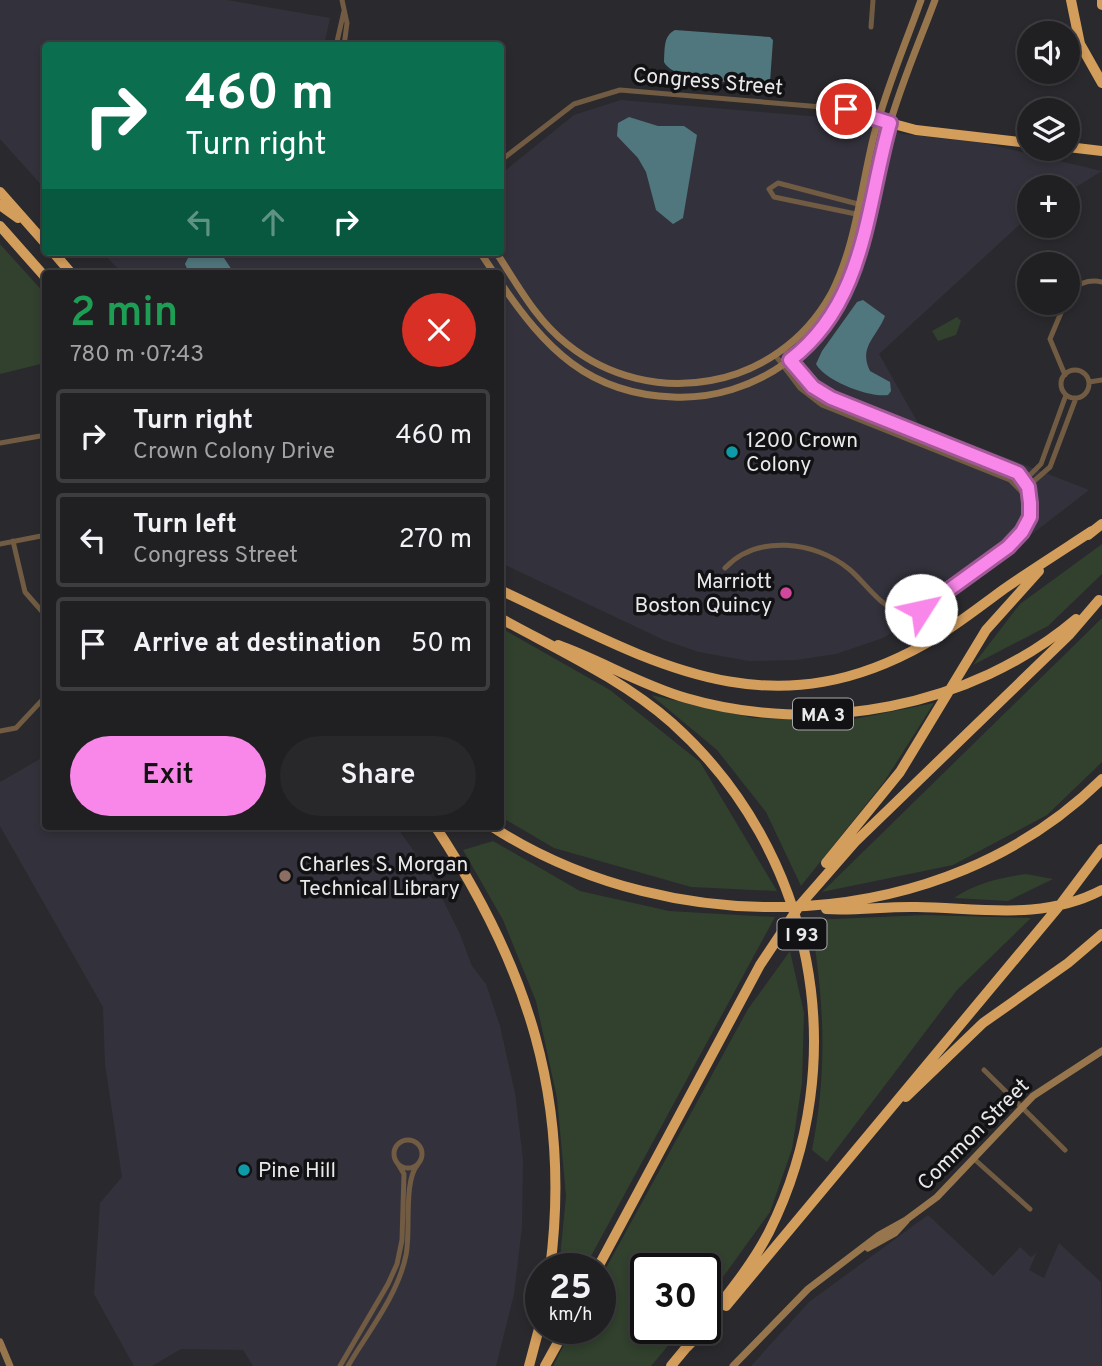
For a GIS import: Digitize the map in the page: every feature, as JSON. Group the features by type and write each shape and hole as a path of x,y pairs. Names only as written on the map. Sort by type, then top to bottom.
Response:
{"highway":[{"path":"1073,0 1075,27 1092,68 1102,83"},
{"path":"890,123 911,129 1017,142"},
{"path":"1080,148 1102,151"},
{"path":"0,192 42,239"},
{"path":"0,205 30,226"},
{"path":"0,216 13,241"},
{"path":"0,226 42,274"},
{"path":"56,256 68,270"},
{"path":"606,1253 760,965 807,892 896,778 986,630 1018,592 1054,559 1102,524"},
{"path":"504,592 654,662 686,673 747,685 797,684 850,675 908,653 1092,531"},
{"path":"807,892 1069,635 1100,598"},
{"name":"MA 3","path":"531,635 573,650 638,681 695,701 766,713 838,713 921,699 988,674 1042,645 1100,598"},
{"name":"I 93","path":"504,620 643,701 715,766 747,807 765,839 786,883 801,928 812,988 815,1036 813,1084 802,1144 782,1201 762,1243 721,1301"},
{"path":"830,906 914,888 971,869 1035,834 1102,779"},
{"path":"437,830 497,929 520,984 537,1042 549,1100 555,1160 551,1253"},
{"path":"498,830 549,858 618,884 677,898 749,906 1034,911 1089,897 1102,890"},
{"path":"687,1347 716,1318 1060,905 1102,849"},
{"path":"881,1118 990,1018 1068,963 1102,934"},
{"path":"529,1366 535,1344"},
{"path":"545,1366 557,1344"},
{"path":"671,1366 689,1344"}],"street":[{"path":"342,0 347,26 345,42"},
{"path":"871,27 873,0"},
{"path":"499,256 554,333 581,355 618,374 654,383 701,383 741,373 775,355 811,323 831,293 845,260 878,119 921,0"},
{"path":"504,288 533,329 554,351 590,376 626,391 664,397 709,395 746,385 782,366 824,327 851,282 890,123 935,0"},
{"path":"337,42 344,11"},
{"name":"Congress Street","path":"504,158 573,104 620,90 846,109 890,123"},
{"path":"856,214 778,198 771,195 769,190 773,184 780,184 858,204"},
{"path":"778,198 783,192 780,184"},
{"path":"1080,285 1093,280 1102,282"},
{"path":"1060,315 1050,339 1065,376"},
{"path":"725,568 737,557 752,550 795,545 846,567 891,608 915,612 929,605 1012,543 1028,521 1030,503 1024,486 1013,470 827,396 807,381 783,349"},
{"path":"775,355 803,391 822,405 1024,486"},
{"path":"1073,371 1082,372 1089,382 1088,391 1076,398 1050,467 1024,486 1041,464 1066,395 1062,383 1065,376 1073,371"},
{"path":"1089,382 1102,380"},
{"path":"1066,395 1076,398"},
{"path":"0,443 42,436"},
{"path":"0,544 42,536"},
{"path":"13,541 24,592 42,612"},
{"path":"0,732 16,728 42,700"},
{"name":"Common Street","path":"733,1366 794,1301 883,1233 937,1197 1044,1087 1102,1051"},
{"path":"984,1070 1065,1150"},
{"path":"340,1366 385,1290 397,1264 401,1240 404,1174 398,1164 396,1149 400,1143 409,1140 421,1150 418,1164 410,1176 408,1241 401,1271 348,1366"},
{"path":"973,1158 1030,1209"},
{"path":"398,1164 407,1168 418,1164"},
{"path":"0,1342 10,1366"}],"shaded area":[{"path":"0,0 227,0 330,18 325,42 42,42 42,186 0,139"},
{"path":"621,100 845,119 903,134 983,143 1017,151 1017,161 1060,161 1102,171 1080,185 1080,175 1017,175 1017,227 879,354 918,423 1089,490 935,609 883,638 836,654 796,660 749,661 699,652 664,640 504,564 504,270 119,270 106,256 504,256 504,172 574,115"},
{"path":"42,758 42,830 399,830 430,874 459,932 472,966 486,984 500,1026 515,1093 523,1159 522,1227 514,1294 496,1366 253,1366 243,1350 181,1349 152,1366 134,1366 94,1294 100,1203 122,1177 105,1064 103,1007 0,826 0,782"},
{"path":"928,1215 993,1276 1020,1247 1031,1257 1037,1252 1029,1270 1044,1278 1059,1243 1101,1282 1102,1366 751,1366 809,1302"}],"green space":[{"path":"0,244 42,291 42,364 0,374"},
{"path":"957,317 961,321 956,335 938,341 932,331"},
{"path":"1102,544 1102,574 1048,626 973,665 1020,604"},
{"path":"1102,618 1102,762 1047,815 953,865 822,892"},
{"path":"504,630 610,690 700,762 777,891 691,887 554,848 504,819"},
{"path":"651,695 753,718 850,720 934,703 884,782 801,886 766,812 717,750"},
{"path":"493,841 580,891 669,911 775,917 593,1253 561,1253 566,1196 557,1098 536,1001 503,920 463,850"},
{"path":"1026,874 1053,879 1008,901 954,898 988,882"},
{"path":"925,915 1031,918 957,990 827,1162 812,1150 820,1091 822,1035 819,980 811,920"},
{"path":"790,951 804,1013 802,1083 792,1149 770,1212 721,1280 721,1253 630,1253 630,1344 670,1344 651,1366 553,1366 565,1344 616,1344 614,1253 748,1009"}],"water":[{"path":"675,30 770,37 773,40 770,82 764,85 709,80 694,78 670,69 664,62 665,48 668,36"},
{"path":"629,117 658,126 684,126 697,135 683,218 673,224 656,210 646,172 638,158 617,136 618,123"},
{"path":"189,256 223,256 232,270 188,270 185,264"},
{"path":"863,300 885,316 866,355 870,371 890,382 891,391 888,395 870,394 849,387 829,376 816,364 822,351 857,302"}],"place":[{"name":"1200 Crown Colony","path":"732,452"},
{"name":"Marriott Boston Quincy","path":"786,593"},
{"name":"Charles S. Morgan Technical Library","path":"285,876"},
{"name":"Pine Hill","path":"244,1170"}],"route":[{"path":"846,109 890,123 861,251 851,282 824,327 790,360 813,387 831,398 1018,473 1028,487 1030,499 1028,521 1016,540 921,610"}]}
